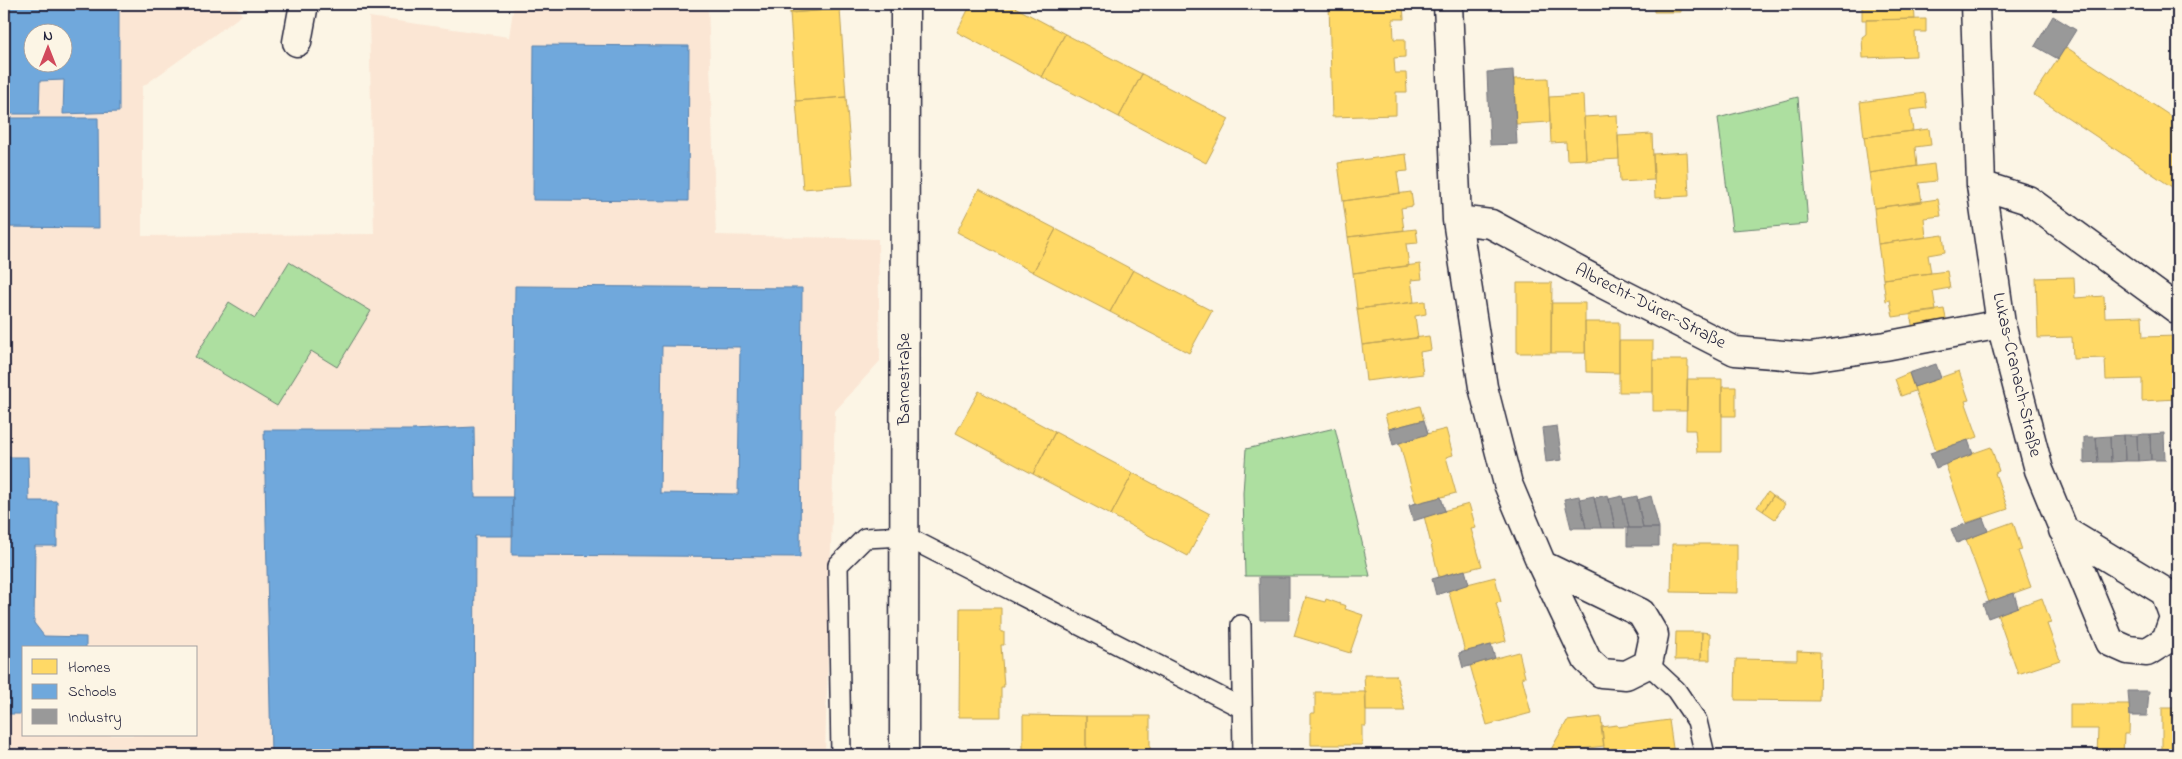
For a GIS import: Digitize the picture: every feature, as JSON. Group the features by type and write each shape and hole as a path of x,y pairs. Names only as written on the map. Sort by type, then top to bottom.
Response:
{"street":[{"path":"297,42 304,4"},
{"name":"Barnestraße","path":"904,755 905,4"},
{"path":"1448,4 1457,220 1486,396 1508,484 1542,565 1588,660 1601,673 1626,675 1648,664 1654,635 1641,612 1542,565"},
{"name":"Lukas-Cranach-Straße","path":"1976,4 1981,185 2001,324 2039,470 2063,530 2110,642 2128,650 2147,652 2166,640 2174,617 2165,592 2063,530"},
{"path":"1981,185 2028,200 2178,310"},
{"name":"Albrecht-Dürer-Straße","path":"1457,220 1491,224 1599,282 1735,351 1810,357 1885,346 2001,324"}],"lane":[{"path":"840,755 838,565 865,538 905,536 1242,708"},
{"path":"1241,625 1243,755"},
{"path":"1648,664 1676,690 1697,722 1705,755"}],"shaded area":[{"path":"4,4 235,4 242,15 142,87 142,236 374,234 369,17 509,37 514,4 708,4 716,235 878,239 880,361 835,411 825,755 4,755"}],"green space":[{"path":"1798,97 1808,224 1732,230 1718,118"},
{"path":"289,262 371,311 337,367 311,351 277,406 195,357 229,302 255,318"},
{"path":"1335,428 1370,576 1245,576 1243,493 1246,449"}],"building: Homes":[{"path":"789,4 839,4 840,9 790,13"},
{"path":"971,4 1009,4 1065,34 1042,77 957,32"},
{"path":"1329,4 1403,5 1404,19 1393,19 1394,39 1405,39 1405,57 1394,58 1395,73 1406,73 1407,92 1396,92 1396,115 1332,117"},
{"path":"1680,4 1681,12 1654,12 1654,5"},
{"path":"1862,4 1914,4 1915,19 1862,20"},
{"path":"840,9 846,97 796,101 790,13"},
{"path":"1926,19 1926,32 1915,32 1916,56 1863,58 1862,37 1866,34 1866,20"},
{"path":"1065,34 1142,74 1119,117 1042,77"},
{"path":"2066,47 2178,121 2178,191 2034,95"},
{"path":"1142,74 1229,119 1206,163 1119,117"},
{"path":"1548,78 1550,122 1516,124 1514,79"},
{"path":"1925,93 1927,108 1910,110 1913,131 1864,137 1860,102"},
{"path":"1583,95 1586,159 1567,160 1566,142 1551,143 1549,97"},
{"path":"846,97 853,185 803,189 796,101"},
{"path":"1617,115 1619,159 1586,161 1584,117"},
{"path":"1929,129 1931,145 1915,147 1917,166 1869,173 1864,137"},
{"path":"1652,134 1654,180 1620,182 1618,136"},
{"path":"1687,152 1689,196 1655,198 1653,154"},
{"path":"1406,154 1408,171 1397,172 1400,193 1343,201 1338,163"},
{"path":"1934,164 1936,181 1919,183 1922,202 1874,208 1869,173"},
{"path":"979,189 1056,229 1033,272 957,232"},
{"path":"1411,192 1413,206 1401,208 1404,230 1348,237 1343,201"},
{"path":"1938,199 1941,216 1924,218 1926,237 1878,244 1874,208"},
{"path":"1056,229 1133,270 1110,312 1033,272"},
{"path":"1416,229 1418,243 1406,244 1409,266 1353,273 1348,237"},
{"path":"1943,235 1945,252 1928,255 1931,273 1883,279 1878,244"},
{"path":"1420,264 1422,279 1411,280 1414,302 1357,309 1353,273"},
{"path":"1133,270 1212,311 1189,353 1110,312"},
{"path":"1947,271 1950,288 1933,291 1936,311 1893,317 1890,300 1886,301 1883,279"},
{"path":"2074,277 2075,298 2104,296 2105,317 2142,316 2143,337 2177,336 2178,418 2177,399 2142,401 2142,379 2106,380 2105,358 2073,359 2072,337 2038,338 2036,278"},
{"path":"1517,283 1552,283 1551,353 1517,353"},
{"path":"1425,301 1426,314 1415,316 1418,338 1362,345 1357,309"},
{"path":"1551,303 1585,303 1585,353 1551,353"},
{"path":"1944,309 1947,323 1913,329 1910,314"},
{"path":"1585,322 1619,322 1619,373 1586,372"},
{"path":"1429,336 1431,350 1420,352 1423,374 1366,381 1362,345"},
{"path":"1619,341 1653,341 1653,392 1619,392"},
{"path":"1653,360 1688,360 1687,411 1653,411"},
{"path":"1959,371 1969,400 1965,401 1978,437 1936,451 1914,387"},
{"path":"1909,373 1915,391 1901,396 1895,379"},
{"path":"1687,379 1722,379 1722,452 1697,452 1695,430 1686,430"},
{"path":"1722,387 1736,387 1736,416 1722,416"},
{"path":"979,391 1055,432 1033,474 956,433"},
{"path":"1420,406 1424,420 1389,429 1385,415"},
{"path":"1446,429 1453,455 1446,457 1456,493 1416,504 1399,441"},
{"path":"1055,432 1133,473 1111,515 1033,474"},
{"path":"1991,447 1999,471 1995,473 2008,509 1966,523 1945,463"},
{"path":"1133,473 1210,514 1188,556 1111,515"},
{"path":"1768,492 1773,496 1763,511 1757,507"},
{"path":"1773,496 1785,504 1775,519 1763,511"},
{"path":"1469,504 1476,528 1471,529 1482,566 1439,577 1424,516"},
{"path":"2013,522 2022,550 2018,551 2031,587 1989,602 1966,539"},
{"path":"1672,544 1737,544 1737,593 1671,592"},
{"path":"1495,577 1501,602 1496,603 1506,641 1465,652 1448,589"},
{"path":"1306,597 1325,602 1326,599 1346,606 1345,609 1363,615 1350,653 1294,636"},
{"path":"2042,598 2051,623 2047,624 2060,660 2018,674 1997,614"},
{"path":"960,608 1001,608 1001,632 1004,632 1004,645 1001,645 1004,687 1001,687 1001,717 959,717"},
{"path":"1676,632 1702,632 1701,660 1675,660"},
{"path":"1702,632 1710,633 1710,660 1701,660"},
{"path":"1797,651 1820,652 1819,701 1735,700 1736,659 1797,660"},
{"path":"1519,652 1525,677 1522,677 1531,713 1487,725 1470,665"},
{"path":"1364,675 1396,675 1405,711 1366,711"},
{"path":"1315,692 1366,692 1366,726 1362,726 1362,745 1311,745 1311,713 1315,713"},
{"path":"2070,704 2130,704 2129,734 2124,734 2123,755 2097,755 2098,729 2070,729"},
{"path":"2162,708 2178,708 2178,755 2162,755"},
{"path":"1023,715 1086,716 1086,755 1023,755"},
{"path":"1086,716 1150,716 1150,755 1086,755"},
{"path":"1601,717 1604,746 1549,753 1567,721"},
{"path":"1669,720 1674,755 1605,755 1601,727 1617,725 1618,727"},
{"path":"1174,750 1213,750 1213,755 1174,755"}],"building: Schools":[{"path":"4,4 119,4 119,112 63,114 64,80 40,81 39,114 4,114"},
{"path":"534,45 689,46 688,201 533,200"},
{"path":"4,118 98,118 99,228 4,227"},
{"path":"515,286 802,288 800,557 512,555","holes":["662,346 740,347 738,494 660,493"]},
{"path":"474,427 475,497 513,497 513,536 475,536 474,755 271,755 264,430 412,430"},
{"path":"4,457 28,457 29,501 57,501 57,546 35,546 34,623 44,636 86,637 86,646 22,646 22,714 4,714"}],"building: Industry":[{"path":"2053,16 2076,30 2058,59 2035,46"},
{"path":"1513,70 1517,144 1490,145 1487,72"},
{"path":"1936,364 1941,378 1914,387 1909,373"},
{"path":"1424,420 1428,434 1393,445 1389,429"},
{"path":"1557,426 1562,460 1546,462 1542,428"},
{"path":"2164,433 2165,460 2151,460 2150,434"},
{"path":"2150,434 2151,460 2138,461 2137,435"},
{"path":"2124,435 2137,435 2138,461 2125,461"},
{"path":"2124,435 2125,461 2111,462 2110,436"},
{"path":"2110,436 2111,462 2098,462 2096,437"},
{"path":"2084,437 2096,437 2098,462 2084,463"},
{"path":"1968,440 1973,454 1936,468 1930,453"},
{"path":"1608,495 1615,528 1601,528 1594,498"},
{"path":"1579,496 1586,528 1571,528 1564,499"},
{"path":"1594,496 1601,528 1586,528 1580,499"},
{"path":"1622,496 1629,528 1615,528 1609,499"},
{"path":"1637,496 1643,528 1629,528 1623,499"},
{"path":"1651,496 1659,528 1643,528 1637,500"},
{"path":"1441,497 1445,511 1413,521 1409,505"},
{"path":"1983,518 1988,531 1957,543 1951,529"},
{"path":"1627,528 1659,528 1659,546 1627,546"},
{"path":"1465,570 1469,584 1436,595 1432,579"},
{"path":"1259,577 1289,577 1289,620 1260,620"},
{"path":"2014,593 2018,607 1988,618 1983,604"},
{"path":"1491,645 1495,658 1463,668 1459,653"},
{"path":"2128,691 2149,691 2147,716 2130,716"}]}
